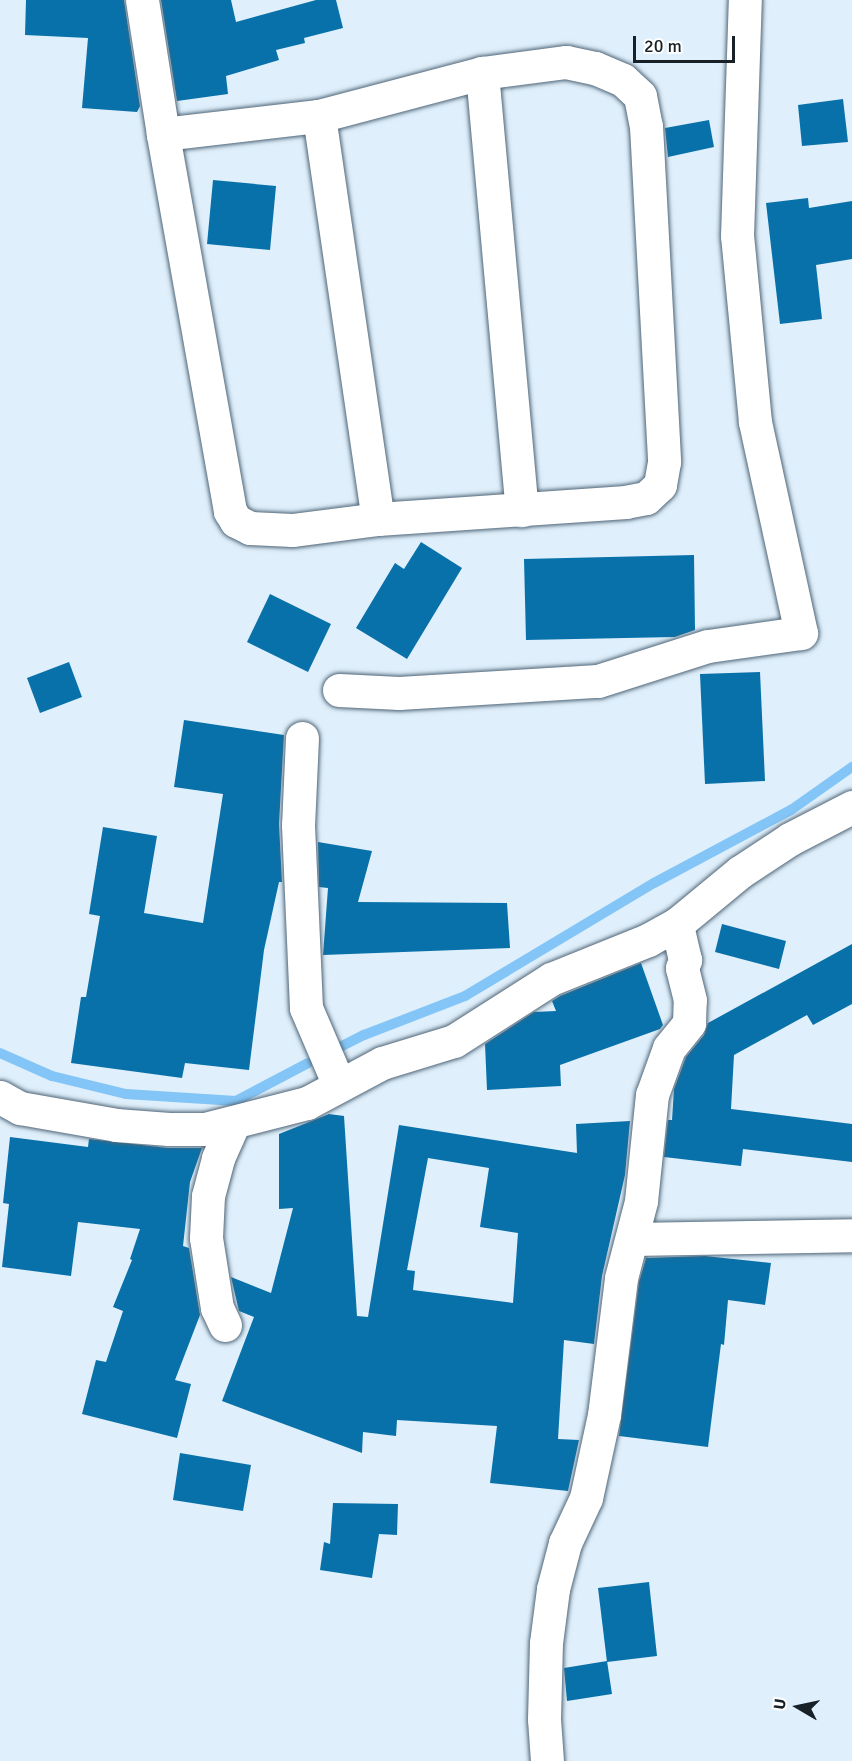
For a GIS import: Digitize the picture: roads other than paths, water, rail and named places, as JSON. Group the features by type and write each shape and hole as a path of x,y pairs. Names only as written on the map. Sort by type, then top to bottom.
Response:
{"street":[{"path":"142,0 163,134 230,511 236,521 250,528 292,530 378,519 626,502 646,498 660,485 664,462 646,126 640,96 623,80 595,68 566,62 483,73 320,116 163,134"},
{"path":"339,690 399,693 598,681 708,646 801,633 755,422 737,236 745,0"},
{"path":"483,73 522,510"},
{"path":"320,116 378,519"},
{"path":"302,738 298,825 306,1008 339,1085"},
{"path":"1,1106 116,1125 205,1129 233,1124 307,1103 382,1063 454,1041 551,979 648,940 677,924 740,872 790,839 852,807"},
{"path":"547,1761 544,1719 546,1643 553,1589 565,1543 586,1498 606,1404 621,1278 633,1239 641,1201 652,1095 669,1048 689,1023 690,1000 682,968 685,960 677,924"},
{"path":"225,1325 217,1308 206,1238 208,1196 218,1158 233,1124"},
{"path":"633,1239 852,1235"}],"waterway":[{"path":"340,1047 364,1035 465,996 654,883 791,810 852,767"},
{"path":"0,1053 52,1076 126,1094 236,1101 308,1063"}]}
